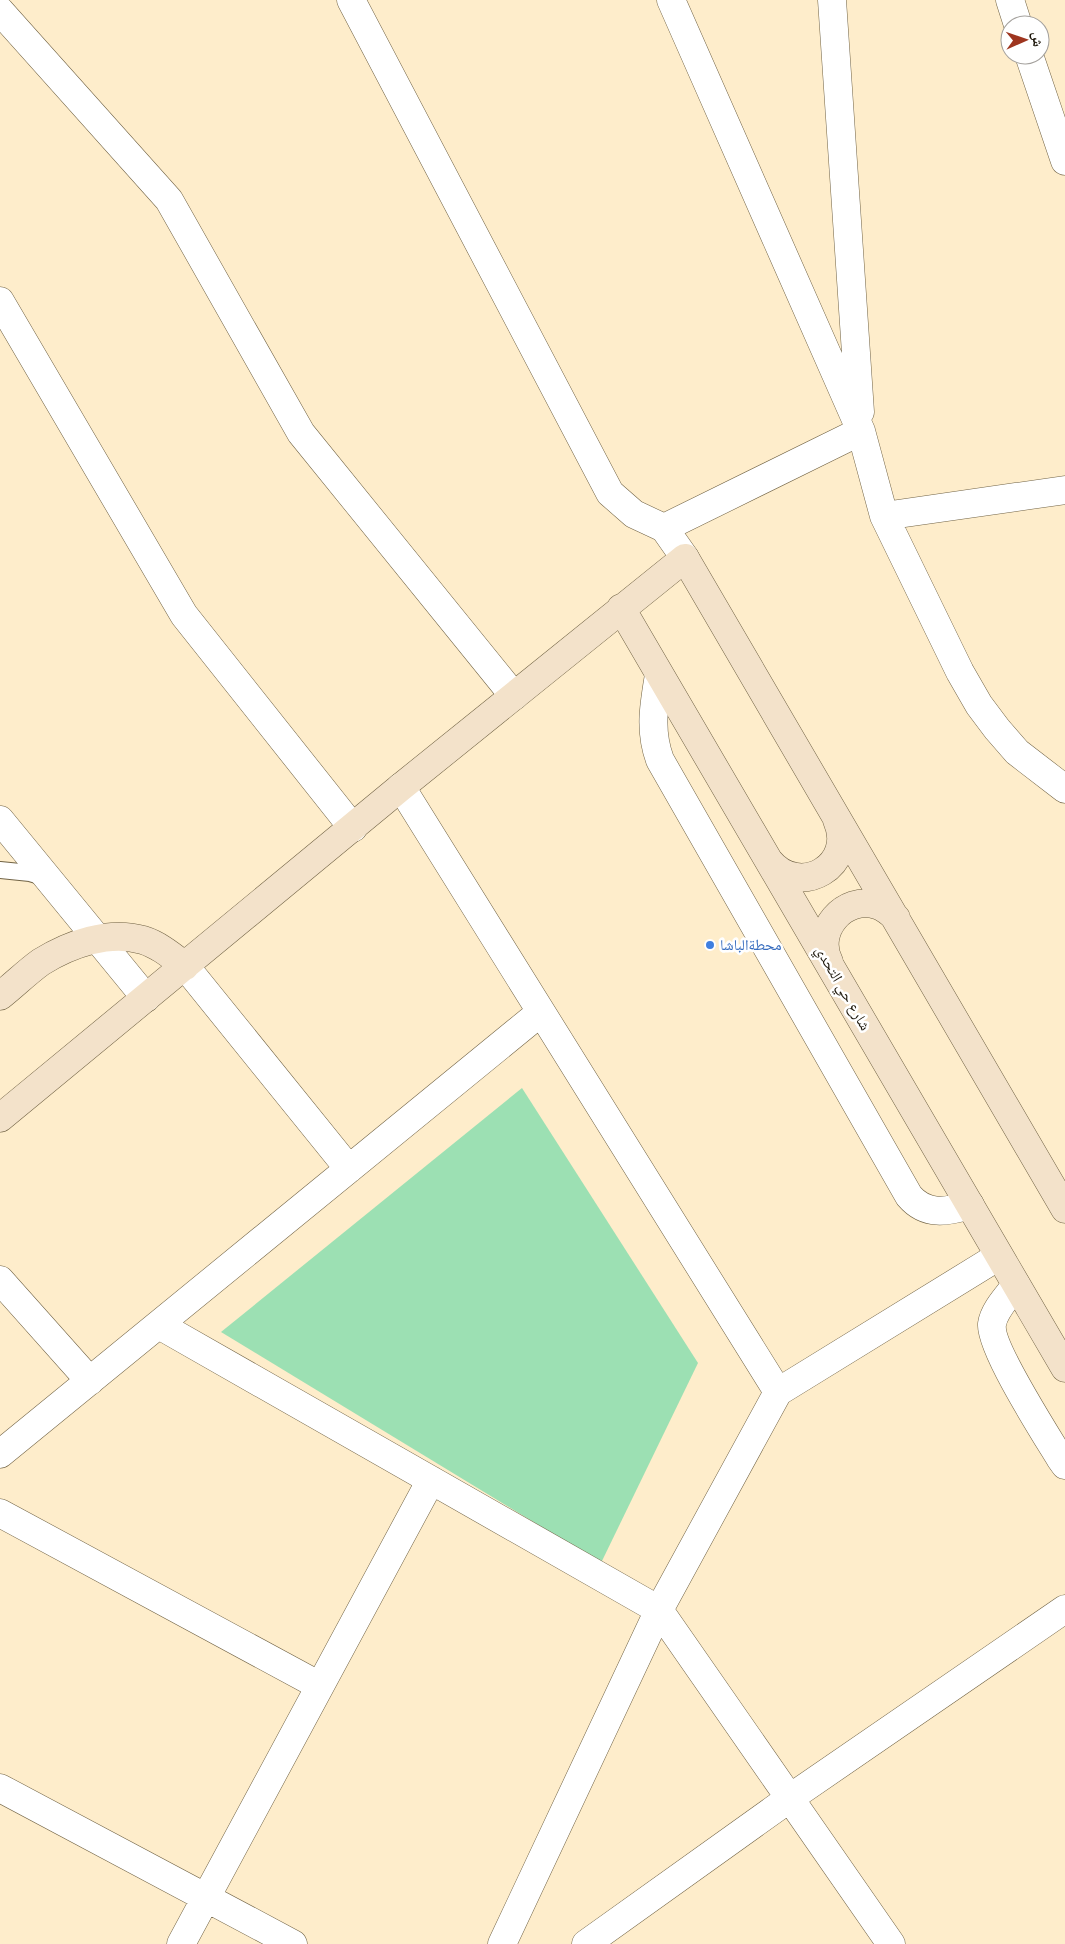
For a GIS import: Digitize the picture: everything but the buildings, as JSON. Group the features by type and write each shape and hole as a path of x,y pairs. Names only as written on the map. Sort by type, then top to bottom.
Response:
{"main road":[{"path":"0,1118 401,787 685,558 1065,1209"},
{"name":"شارع حي التحدي","path":"621,608 1065,1368"},
{"path":"768,860 775,868 796,878 807,878 818,874 835,860 840,850 842,838 836,816"},
{"path":"832,968 826,958 825,935 830,924 840,912 856,904 867,903 878,905 896,918"},
{"path":"0,996 41,962 79,944 98,938 115,936 142,940 163,949 185,966"}],"street":[{"path":"351,0 610,493 634,514 664,528 685,558"},
{"path":"671,0 861,431 884,516 960,672 979,705 1017,752 1065,789"},
{"path":"832,0 861,431"},
{"path":"1010,0 1015,15"},
{"path":"0,11 169,200 301,433 514,696"},
{"path":"1032,65 1065,161"},
{"path":"0,301 184,615 353,828"},
{"path":"664,528 861,431"},
{"path":"884,516 1065,490"},
{"path":"660,674 652,718 653,735 660,760 909,1196 917,1205 925,1209 950,1210 970,1205"},
{"path":"401,787 778,1392"},
{"path":"0,820 146,998"},
{"path":"185,966 350,1169"},
{"path":"0,1454 541,1012"},
{"path":"502,1944 659,1610 778,1392 999,1256"},
{"path":"0,1280 90,1381"},
{"path":"1016,1285 996,1314 992,1325 994,1340 1003,1361 1065,1465"},
{"path":"158,1325 659,1610 892,1944"},
{"path":"181,1944 431,1480"},
{"path":"0,1513 320,1686"},
{"path":"586,1944 790,1798 1065,1609"},
{"path":"0,1788 207,1896 293,1944"}],"lane":[{"path":"0,870 30,873 49,878"}],"green space":[{"path":"522,1088 698,1363 601,1563 221,1332"}],"place":[{"name":"محطةالباشا","path":"710,945"}]}
